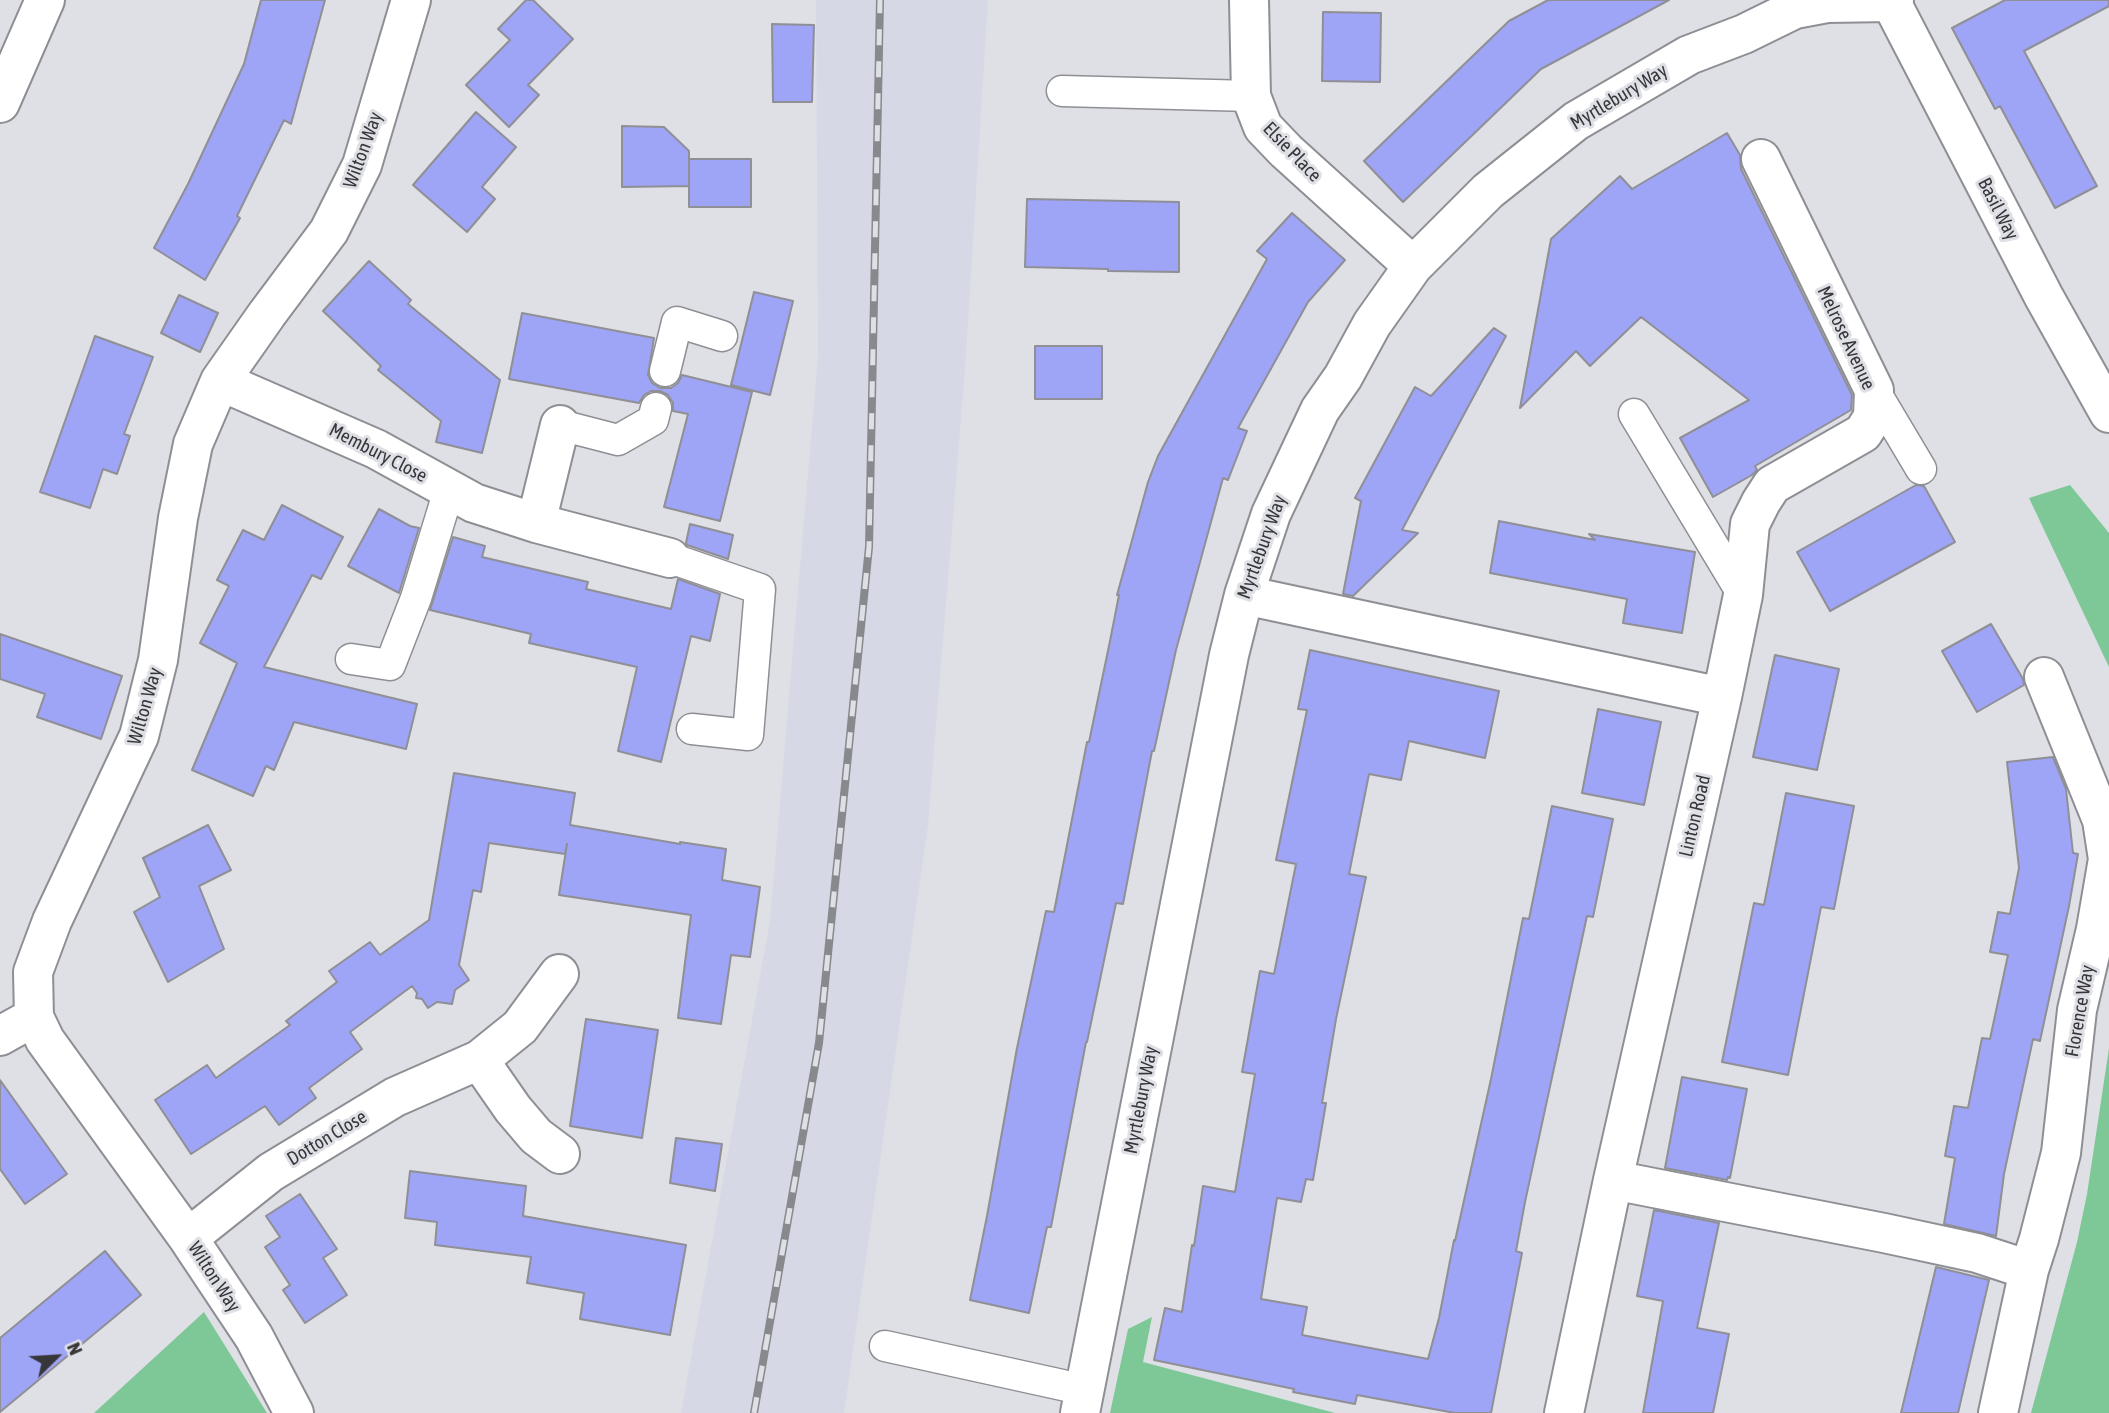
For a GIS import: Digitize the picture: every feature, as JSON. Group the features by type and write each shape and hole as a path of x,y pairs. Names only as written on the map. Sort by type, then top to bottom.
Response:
{"street":[{"path":"0,103 45,0"},
{"name":"Wilton Way","path":"294,1413 254,1337 188,1238 45,1040 34,1017 33,972 52,921 139,736 158,660 178,518 193,444 220,381 329,231 362,165 411,0"},
{"name":"Elsie Place","path":"1249,0 1251,96 1264,127 1286,151 1413,265"},
{"name":"Myrtlebury Way","path":"1082,1401 1228,655 1244,595 1271,514 1320,410 1343,377 1372,324 1413,265 1488,191 1576,121 1689,55 1744,34 1795,9 1827,3 1892,1"},
{"name":"Basil Way","path":"1892,1 2043,297 2109,414"},
{"name":"Melrose Avenue","path":"1722,697 1743,594 1750,524 1761,502 1772,485 1863,433 1873,417 1874,390 1761,159"},
{"name":"Membury Close","path":"220,381 376,449 474,503 536,523 670,558"},
{"path":"536,523 560,425"},
{"path":"1244,595 1722,697"},
{"name":"Florence Way","path":"1998,1413 2029,1270 2060,1153 2077,1010 2096,929 2108,859 2102,820 2044,677"},
{"name":"Linton Road","path":"1564,1413 1722,697"},
{"name":"Dotton Close","path":"188,1238 271,1172 395,1097 480,1060 520,1027 559,974"},
{"path":"0,1037 34,1017"},
{"path":"480,1060 528,1127 560,1154"},
{"path":"1614,1180 1977,1253 2029,1270"}],"lane":[{"path":"1062,91 1251,96"},
{"path":"665,371 677,321 722,336"},
{"path":"1874,390 1921,469"},
{"path":"560,425 618,440 653,420 656,408"},
{"path":"1634,414 1743,594"},
{"path":"351,659 390,665 416,598 449,490"},
{"path":"670,558 760,589 748,735 692,729"},
{"path":"885,1346 1082,1401"}],"shaded area":[{"path":"816,0 988,0 965,370 928,825 844,1413 681,1413 770,920 818,355"}],"green space":[{"path":"2070,485 2109,533 2109,667 2029,498"},
{"path":"2109,1048 2109,1413 2031,1413 2077,1242"},
{"path":"204,1312 267,1413 94,1413"},
{"path":"1152,1317 1143,1362 1335,1413 1110,1413 1128,1329"}],"building":[{"path":"261,0 325,0 291,124 284,120 237,216 240,218 205,280 154,248 188,184 244,64"},
{"path":"526,0 533,0 573,39 528,85 539,95 509,127 466,85 510,40 498,29"},
{"path":"1548,0 1669,0 1541,69 1403,202 1364,161 1509,21"},
{"path":"2005,0 2109,0 2109,6 2024,51 2097,186 2055,208 2000,106 1995,109 1952,28"},
{"path":"1323,12 1381,13 1380,82 1322,81"},
{"path":"772,24 814,25 812,102 773,102"},
{"path":"476,112 516,147 482,187 495,199 467,232 413,185"},
{"path":"622,126 664,127 689,151 689,186 622,187"},
{"path":"1727,133 1740,155 1741,169 1852,395 1851,410 1755,466 1757,470 1752,475 1713,497 1680,438 1749,400 1641,317 1590,366 1576,351 1520,408 1551,239 1620,176 1632,189"},
{"path":"689,159 751,159 751,207 689,207"},
{"path":"1027,199 1179,202 1179,272 1025,267"},
{"path":"1292,213 1345,260 1308,302 1238,428 1247,431 1228,480 1223,478 1176,650 1152,751 1123,904 1116,903 1051,1227 1047,1227 1029,1313 970,1300 1017,1048 1046,911 1054,912 1110,641 1117,595 1148,482 1158,456 1267,259 1257,251"},
{"path":"369,261 411,300 408,304 500,380 482,453 436,442 441,421 378,370 381,366 323,311"},
{"path":"754,292 793,301 770,395 731,385"},
{"path":"179,295 218,313 200,352 161,333"},
{"path":"522,313 654,338 648,375 652,383 660,388 671,388 678,383 682,375 752,392 720,521 664,507 688,414 673,411 673,403 668,395 651,391 644,395 639,403 509,379"},
{"path":"1494,328 1506,336 1402,530 1418,533 1353,596 1343,594 1361,501 1355,498 1415,387 1431,396"},
{"path":"95,336 153,357 124,434 130,436 117,474 103,469 90,508 40,492"},
{"path":"1035,346 1102,346 1102,399 1035,399"},
{"path":"1916,485 1924,486 1955,542 1830,611 1797,552"},
{"path":"282,505 343,537 321,579 312,575 264,667 417,704 406,749 294,722 274,770 266,766 253,796 192,770 237,663 200,643 229,586 217,580 243,530 264,540"},
{"path":"379,509 419,528 399,593 348,566"},
{"path":"1499,521 1595,540 1589,534 1695,552 1682,633 1623,623 1627,599 1490,573"},
{"path":"690,524 733,535 728,559 687,545"},
{"path":"453,537 485,546 482,557 588,582 586,589 671,609 678,579 720,594 710,641 691,636 661,762 618,751 637,667 529,643 531,634 430,610"},
{"path":"1991,624 2024,685 1977,712 1942,651"},
{"path":"0,634 122,676 101,739 37,717 45,694 0,679"},
{"path":"1310,650 1499,691 1485,758 1409,741 1401,780 1369,774 1349,874 1366,877 1336,1019 1313,1180 1306,1179 1301,1202 1277,1198 1261,1299 1307,1307 1302,1335 1428,1359 1491,1079 1523,918 1529,919 1552,806 1613,819 1593,917 1587,916 1525,1202 1516,1251 1522,1253 1491,1413 1455,1413 1357,1395 1355,1404 1154,1360 1165,1308 1182,1312 1203,1186 1235,1192 1255,1074 1242,1072 1260,971 1274,974 1296,864 1276,860 1307,710 1298,709"},
{"path":"1775,655 1839,669 1817,770 1753,757"},
{"path":"1598,709 1661,722 1644,805 1582,793"},
{"path":"2053,757 2066,789 2073,853 2078,854 2040,1041 2033,1039 2004,1174 1996,1236 1944,1224 1955,1158 1945,1156 1954,1106 1968,1108 1982,1038 1990,1039 2008,955 1990,952 1998,912 2010,914 2019,868 2007,762"},
{"path":"454,773 575,793 570,825 726,849 722,880 760,887 750,957 731,955 721,1024 678,1018 691,915 559,895 567,844 565,854 489,843 481,892 473,890 459,965 469,980 455,990 452,1004 437,1002 428,1008 422,999 416,998 417,993 412,986 350,1032 362,1049 309,1088 316,1098 279,1125 265,1106 191,1154 155,1100 207,1065 216,1078 290,1025 286,1021 337,982 329,971 370,942 380,955 429,920"},
{"path":"1786,793 1854,806 1834,909 1821,907 1788,1075 1722,1062 1754,903 1764,905"},
{"path":"208,825 231,870 199,886 224,949 168,982 134,912 160,897 143,858"},
{"path":"586,1019 658,1030 642,1138 570,1126"},
{"path":"1682,1077 1747,1089 1730,1178 1727,1180 1665,1168"},
{"path":"0,1080 67,1174 25,1204 0,1169"},
{"path":"676,1138 722,1144 715,1191 670,1183"},
{"path":"410,1171 526,1186 523,1216 686,1245 670,1335 580,1319 584,1293 527,1283 531,1257 435,1245 437,1222 405,1218"},
{"path":"300,1194 337,1249 323,1258 347,1295 305,1323 283,1290 290,1285 265,1247 280,1237 266,1216"},
{"path":"1654,1210 1719,1223 1697,1328 1729,1334 1713,1413 1643,1413 1663,1301 1637,1296"},
{"path":"105,1251 141,1295 0,1412 0,1338"},
{"path":"1936,1267 1989,1280 1958,1413 1901,1413"}],"railway":[{"path":"754,1413 819,1043 869,547 880,0"}]}
